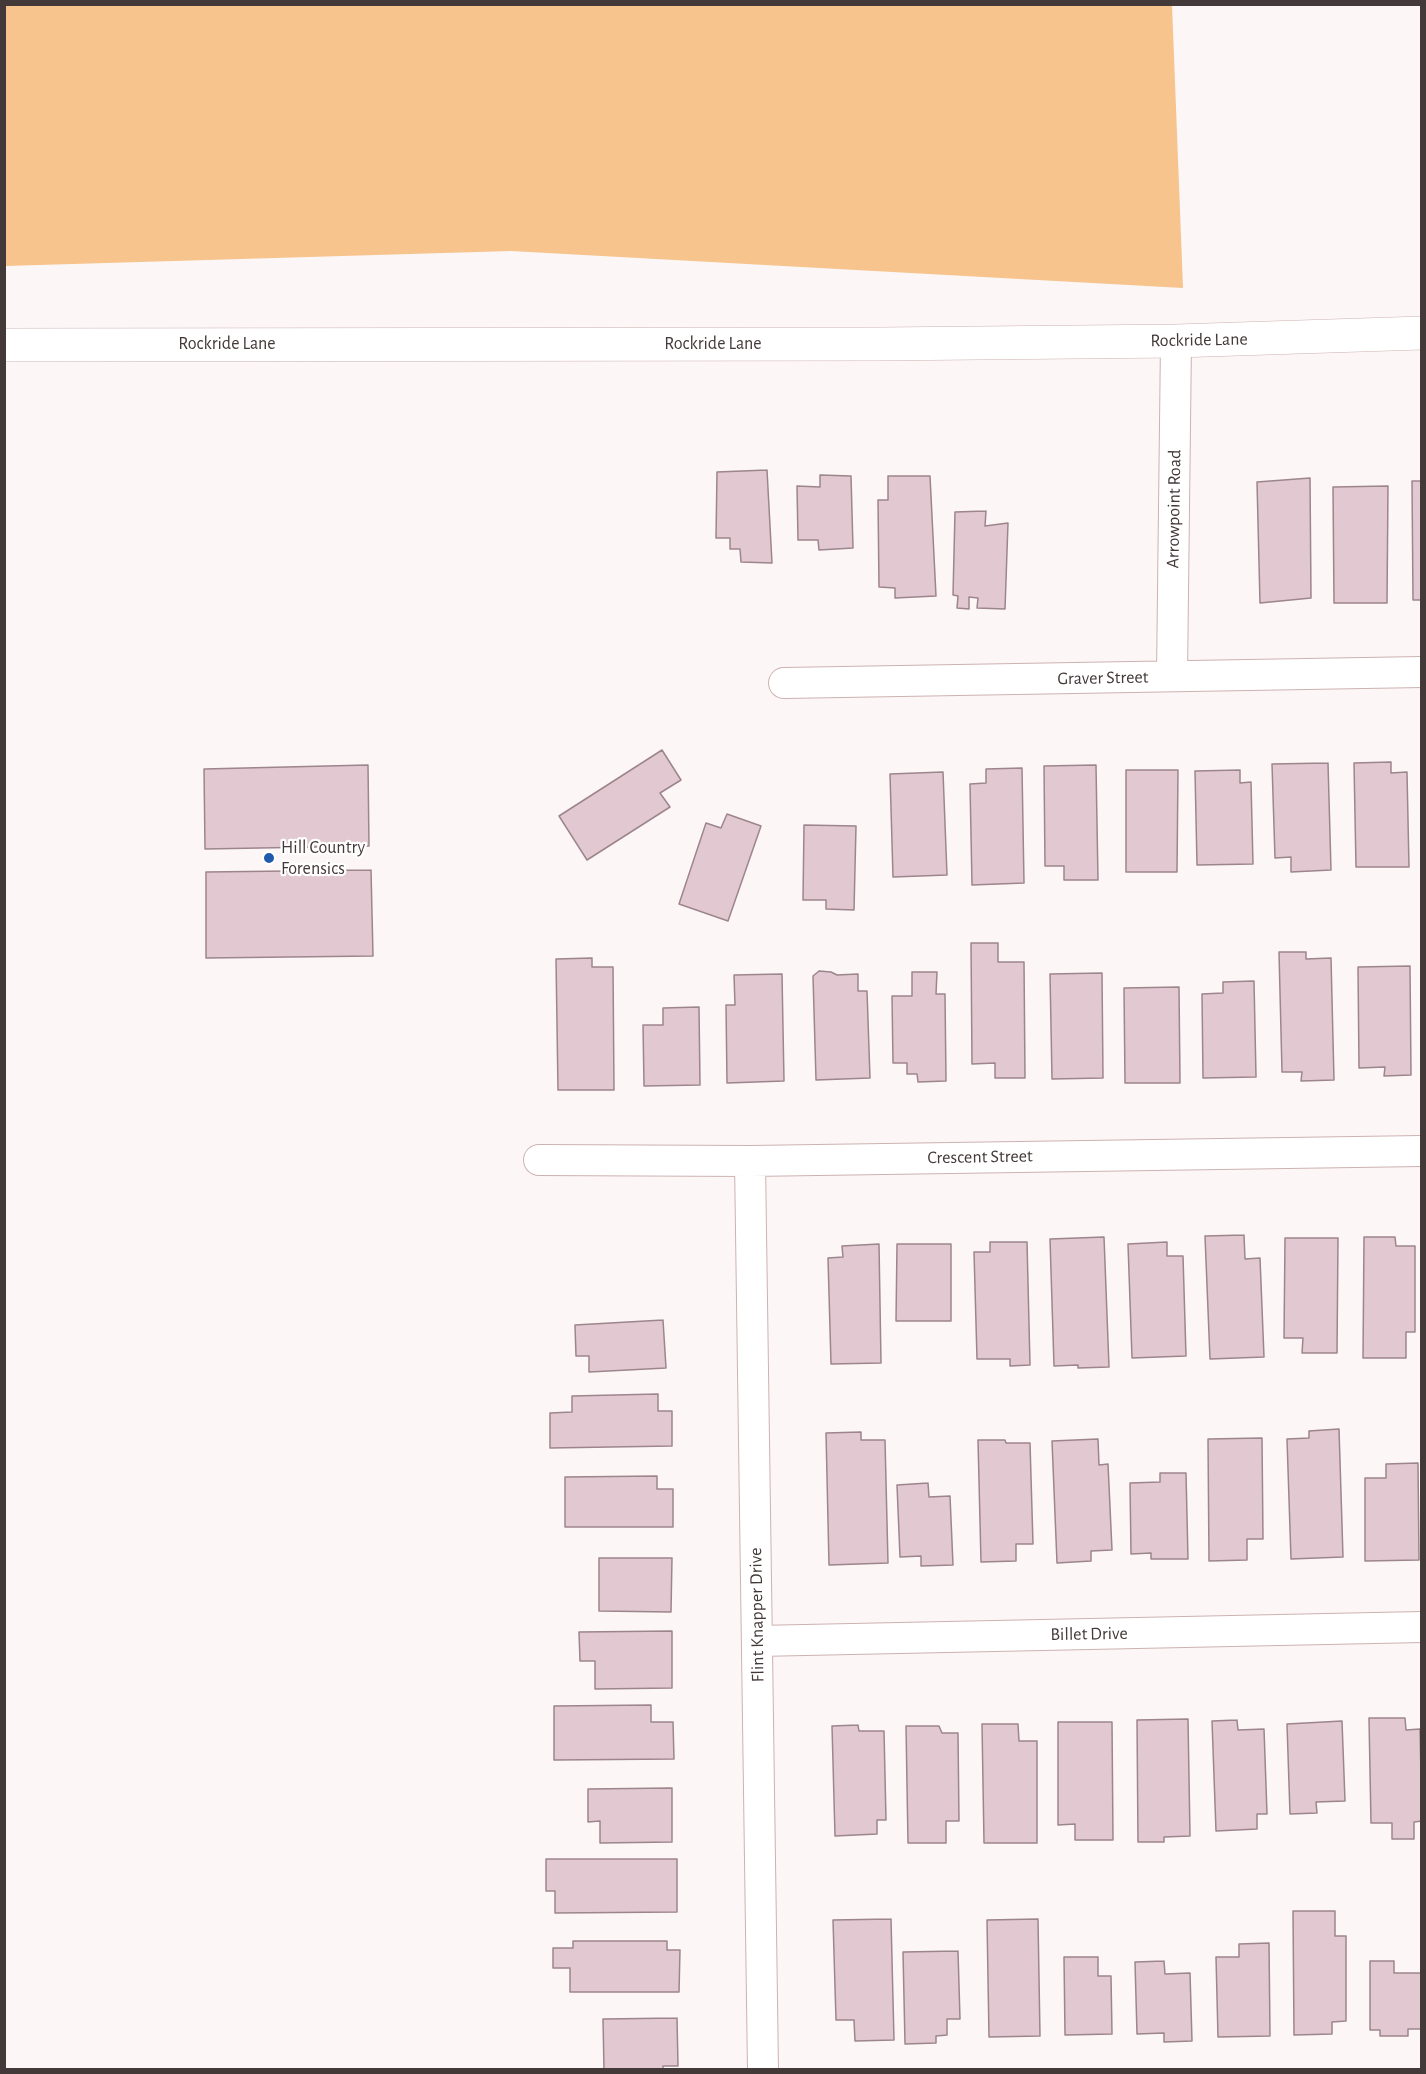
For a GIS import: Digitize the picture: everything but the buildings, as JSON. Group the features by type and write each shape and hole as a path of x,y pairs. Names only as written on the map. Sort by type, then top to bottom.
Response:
{"street":[{"name":"Rockride Lane","path":"4,345 880,344 1176,341 1422,333"},
{"name":"Arrowpoint Road","path":"1172,676 1176,341"},
{"name":"Graver Street","path":"784,683 1422,672"},
{"name":"Crescent Street","path":"539,1160 750,1161 1422,1151"},
{"name":"Flint Knapper Drive","path":"750,1161 763,2070"},
{"name":"Billet Drive","path":"757,1641 1422,1627"}],"shaded area":[{"path":"4,5 1172,5 1183,288 511,251 5,266"}],"place":[{"name":"Hill Country Forensics","path":"269,858"}]}
